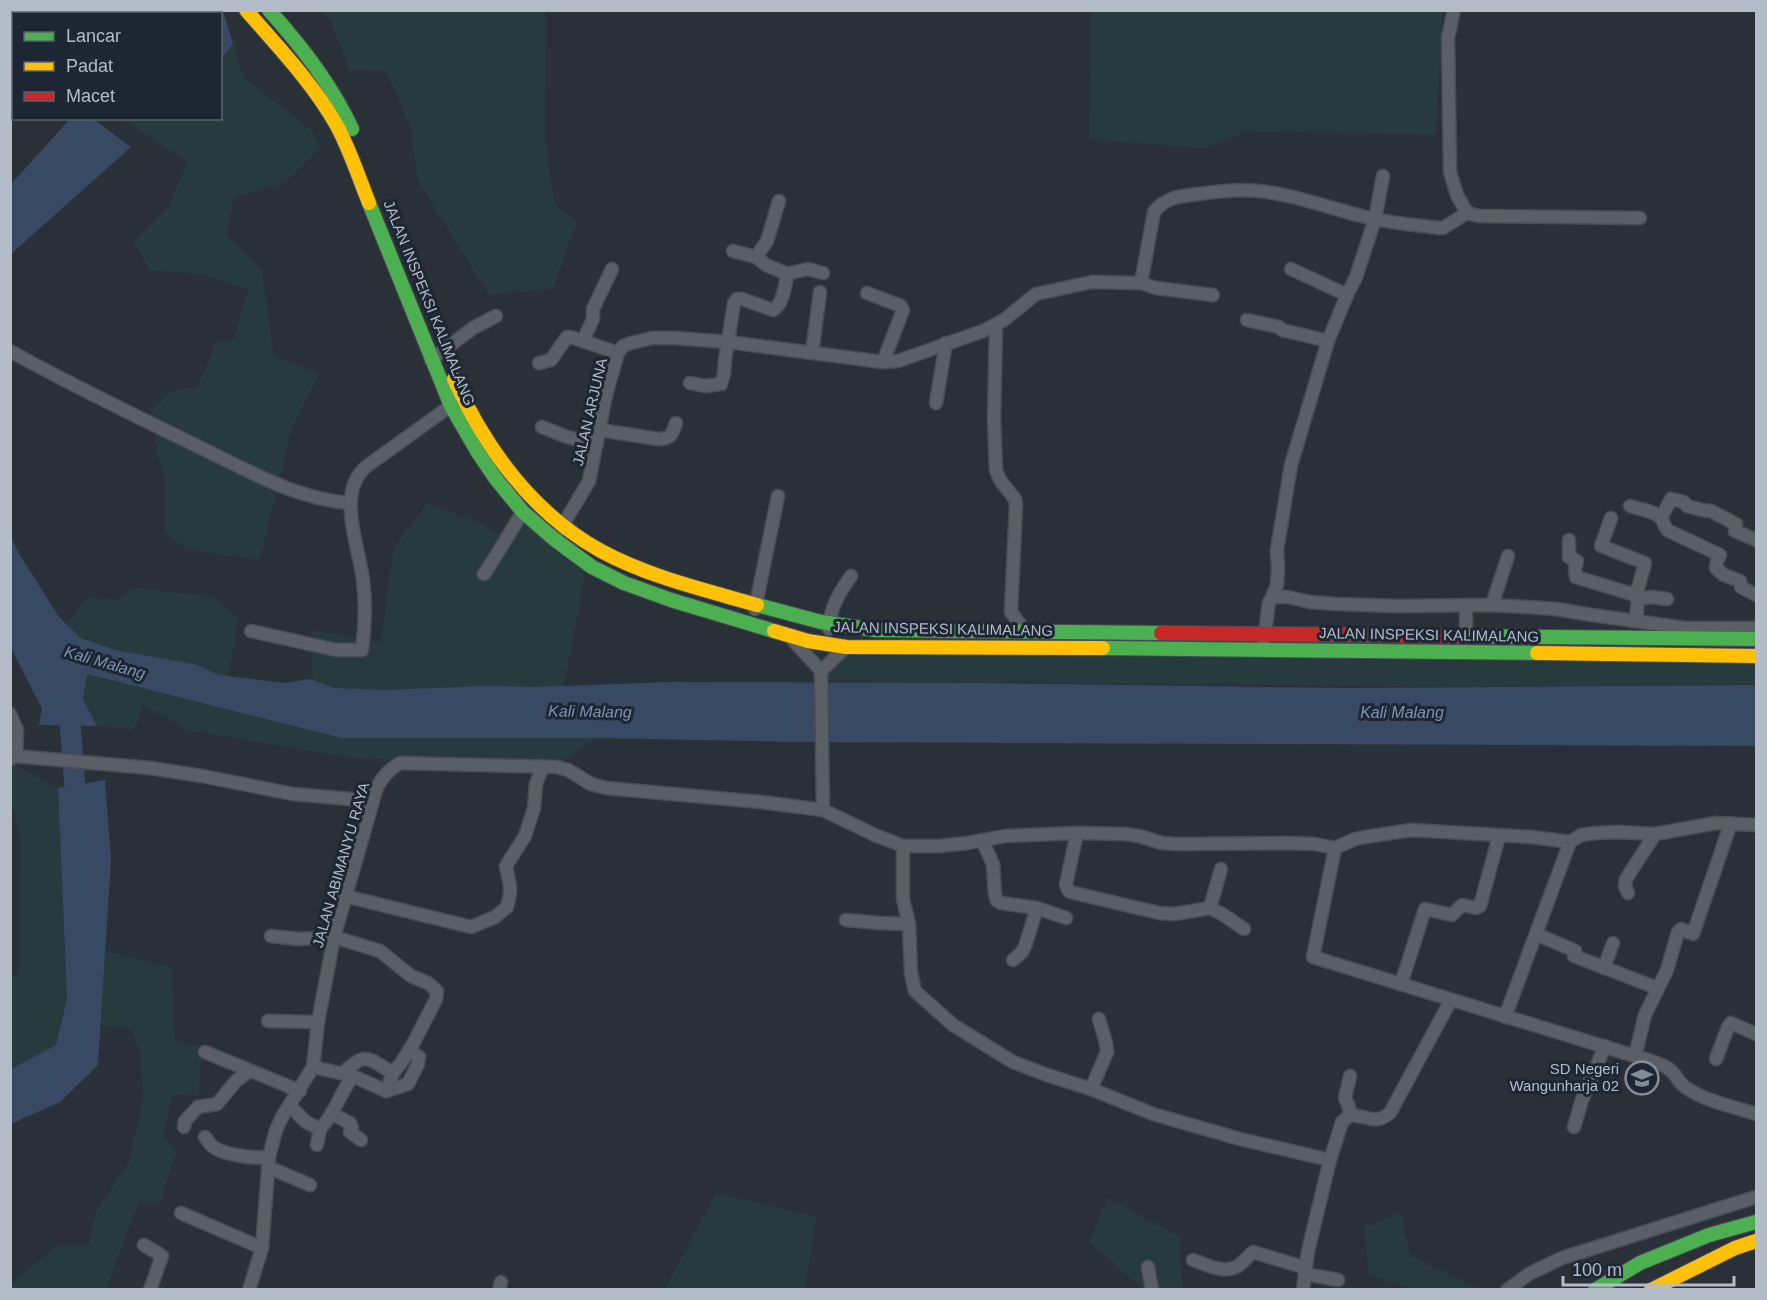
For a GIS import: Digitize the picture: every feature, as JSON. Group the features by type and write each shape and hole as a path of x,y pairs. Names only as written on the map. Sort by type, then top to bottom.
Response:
{"main road":[{"name":"JALAN INSPEKSI KALIMALANG","path":"246,10 311,87 337,127 477,451 523,512 592,567 624,583 789,636 846,646 1756,656"},
{"name":"JALAN INSPEKSI KALIMALANG","path":"269,10 306,52 349,121 366,161 436,356"},
{"name":"JALAN INSPEKSI KALIMALANG","path":"456,402 536,504 599,549 656,574 829,625 875,630 1756,639"},
{"path":"649,592 656,574"},
{"path":"1054,647 1055,632"},
{"path":"1595,1290 1640,1263 1709,1235 1756,1222"},
{"path":"1651,1290 1735,1248 1756,1241"}],"street":[{"path":"1454,10 1448,38 1450,172 1457,195 1467,213"},
{"path":"1264,650 1269,602 1277,585 1278,541 1291,465 1328,341 1356,277 1375,219 1383,176"},
{"path":"1141,283 1154,212 1160,204 1170,199 1237,190 1260,191 1375,219 1439,228 1443,228 1467,213 1479,216 1640,218"},
{"path":"756,257 767,241 779,201"},
{"path":"733,251 756,257 766,265 786,274 808,269 824,273"},
{"path":"584,341 593,319 593,309 612,269"},
{"path":"1290,269 1347,295"},
{"path":"690,383 705,386 721,384 734,303 737,299 742,299 770,310 776,309 785,286 786,274"},
{"path":"539,363 551,360 565,338 571,337 618,353 623,346 631,343 652,338 675,338 898,362 996,325 1036,294 1060,287 1092,282 1141,283 1156,288 1214,295"},
{"path":"812,353 820,292"},
{"path":"867,293 901,306 903,310 883,362"},
{"path":"436,356 472,328 496,316"},
{"path":"1247,320 1328,341"},
{"path":"996,325 994,430 996,470 1000,480 1015,499 1011,612 1025,631"},
{"path":"936,404 946,344"},
{"path":"10,351 90,394 270,482 313,498 349,503"},
{"name":"JALAN ARJUNA","path":"554,539 589,481 606,395 618,353"},
{"path":"251,632 336,650 362,650 365,626 363,582 349,503 353,484 360,472 456,402"},
{"path":"600,430 666,439 672,434 676,423"},
{"path":"542,427 567,437 597,444"},
{"path":"751,625 778,496"},
{"path":"1661,519 1671,499 1684,502 1686,506 1711,511 1736,524 1735,531 1756,540"},
{"path":"1630,506 1655,515 1661,519 1664,527 1669,531 1720,555 1716,568 1724,575 1740,581 1741,587 1756,595"},
{"path":"484,574 523,512"},
{"path":"1611,519 1601,546 1645,562 1637,592 1636,621"},
{"path":"1569,540 1569,557 1578,561 1575,569 1576,577 1632,594 1638,599 1651,597 1667,599"},
{"path":"1492,605 1508,556"},
{"path":"828,644 830,614 836,598 851,576"},
{"path":"1272,597 1346,604 1492,605 1556,609 1685,628 1756,628"},
{"path":"1466,605 1466,636"},
{"path":"1591,637 1592,615"},
{"path":"789,636 821,676 823,810"},
{"path":"821,676 846,646"},
{"path":"10,714 17,730 17,757 150,768 293,794 373,801"},
{"name":"JALAN ABIMANYU RAYA","path":"249,1290 262,1248 269,1162 276,1130 313,1067 318,1022 334,937 377,787 391,769 400,764 543,766 568,770 591,784 606,788 761,801 823,810 903,846"},
{"path":"345,896 471,927 495,917 507,907 510,886 506,866 525,836 534,808 536,784 543,766"},
{"path":"1505,1017 1570,842 1581,835 1596,833 1655,834 1702,825 1731,823 1756,825"},
{"path":"1635,1056 1646,1015 1667,970 1679,930 1693,934 1731,823"},
{"path":"1330,1160 1153,1114 1091,1089 1013,1062 953,1025 915,992 911,973 909,924 903,899 903,846 939,846 1005,836 1077,833 1124,834 1176,844 1287,843 1316,844 1335,848 1355,839 1396,831 1455,832 1570,842"},
{"path":"1077,833 1066,884 1070,892 1159,913 1174,914 1210,908 1244,929"},
{"path":"1628,893 1625,886 1626,879 1655,834"},
{"path":"1401,984 1425,909 1452,915 1462,905 1476,908 1480,906 1500,836"},
{"path":"982,840 993,864 997,901 1037,908 1066,918"},
{"path":"1335,848 1313,957 1665,1066 1688,1089 1756,1114"},
{"path":"1210,908 1221,869"},
{"path":"1013,960 1026,946 1037,908"},
{"path":"846,920 909,924"},
{"path":"1536,934 1575,951 1574,956 1657,988"},
{"path":"272,936 298,939 334,937 380,951 411,976 428,982 437,991 436,999 410,1050 393,1073 386,1091"},
{"path":"1604,968 1612,943"},
{"path":"1350,1115 1377,1120 1383,1119 1390,1113 1451,1000"},
{"path":"1091,1089 1107,1052 1099,1019"},
{"path":"268,1021 318,1022"},
{"path":"1716,1059 1731,1023 1756,1034"},
{"path":"1574,1128 1582,1100 1605,1046"},
{"path":"313,1067 348,1074 386,1091 408,1084 419,1057 410,1050"},
{"path":"205,1052 300,1091"},
{"path":"317,1145 320,1129 332,1114 348,1074 360,1059 370,1058 393,1073"},
{"path":"184,1128 185,1121 191,1113 198,1107 217,1104 236,1081 249,1071"},
{"path":"1350,1076 1345,1098 1350,1115"},
{"path":"290,1106 306,1122 320,1129"},
{"path":"332,1114 350,1123 352,1128 350,1132 361,1140"},
{"path":"1303,1290 1308,1251 1330,1160 1342,1122 1350,1115"},
{"path":"205,1137 216,1149 269,1162 310,1185"},
{"path":"1507,1290 1529,1274 1562,1258 1754,1196"},
{"path":"181,1213 262,1248"},
{"path":"144,1245 162,1256 150,1290"},
{"path":"1193,1260 1216,1268 1229,1269 1241,1264 1253,1252 1338,1280"},
{"path":"1148,1268 1152,1290"}],"green space":[{"path":"11,10 65,11 12,12"},
{"path":"322,11 546,11 545,138 554,199 559,209 577,221 553,288 489,295 417,179 411,128 386,71 350,70 330,20"},
{"path":"1091,11 1443,11 1436,135 1247,131 1205,148 1089,140"},
{"path":"224,14 244,78 310,129 321,147 285,183 234,197 226,235 262,271 274,355 319,374 291,429 260,560 188,550 165,532 165,477 150,414 169,392 197,387 217,341 234,339 248,289 203,274 151,271 133,242 169,206 187,162 124,120 222,120 222,16"},
{"path":"427,503 478,522 512,542 528,512 587,564 559,712 312,698 313,630 381,642 393,549"},
{"path":"133,588 212,596 238,618 225,697 50,646 86,598 115,600"},
{"path":"836,655 1756,655 1756,684 1461,687 822,680"},
{"path":"86,674 342,738 598,738 553,768 351,758 188,730 143,705 134,730 97,726 83,699"},
{"path":"10,762 58,788 67,999 56,1045 11,1069 10,976 19,976 21,845 14,809 11,808"},
{"path":"105,951 172,967 175,1040 202,1047 199,1096 172,1095 163,1135 176,1152 159,1206 139,1200 106,1289 11,1290 10,1286 57,1245 89,1245 96,1212 130,1160 143,1098 141,1054 132,1030 101,1025"},
{"path":"716,1193 816,1217 805,1289 665,1289"},
{"path":"1108,1198 1179,1236 1183,1289 1142,1289 1089,1241"},
{"path":"1400,1212 1410,1255 1478,1288 1410,1289 1368,1275 1365,1227"}],"water":[{"path":"143,11 221,12 144,12"},
{"path":"222,12 224,14 233,44 222,58"},
{"path":"69,120 94,120 131,147 11,254 11,184"},
{"name":"Kali Malang","path":"10,535 18,552 59,617 81,638 115,650 194,664 219,675 285,683 310,679 335,688 386,690 671,682 1348,688 1756,685 1756,746 342,738 87,674 83,699 97,726 39,725 42,709 11,648"},
{"path":"105,780 111,860 98,1065 60,1102 11,1124 11,1069 56,1045 67,999 58,788"}],"waterway":[{"name":"Kali Malang","path":"50,646 66,669 77,813"}],"traffic: fast":[{"path":"269,10 315,66 352,129"},
{"path":"369,203 451,406 496,479 523,512 592,567 624,583 671,600 774,631"},
{"path":"757,605 821,622 875,630 1161,633"},
{"path":"1458,636 1756,639"},
{"path":"1103,648 1537,653"},
{"path":"1595,1290 1640,1263 1709,1235 1756,1222"}],"traffic: slow":[{"path":"246,10 328,110 346,145 369,203"},
{"path":"454,379 496,454 533,498 576,536 601,551 638,568 757,605"},
{"path":"774,631 808,641 846,647 1103,648"},
{"path":"1537,653 1756,656"},
{"path":"1651,1290 1735,1248 1756,1241"}],"traffic: jam":[{"path":"1161,633 1458,636"}],"place":[{"name":"SD Negeri Wangunharja 02","path":"1642,1078"}]}
